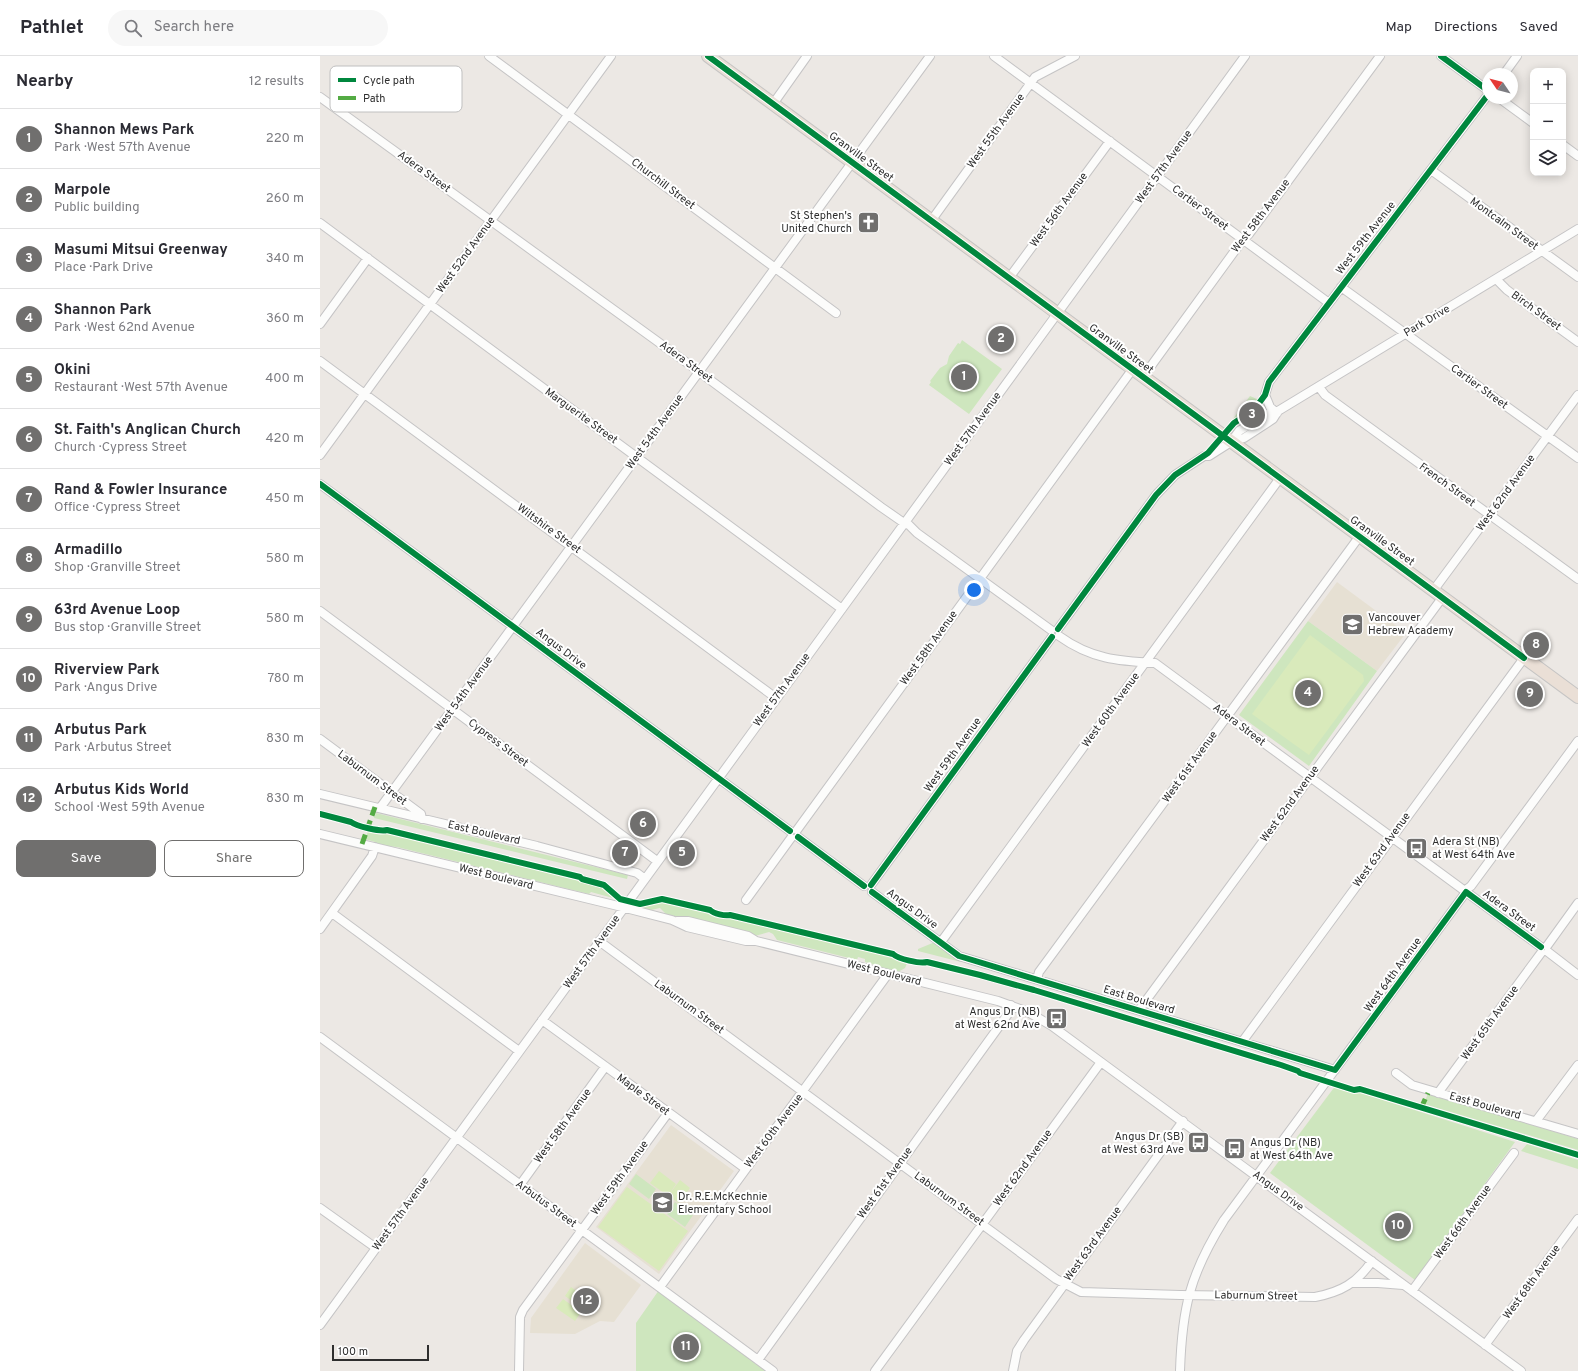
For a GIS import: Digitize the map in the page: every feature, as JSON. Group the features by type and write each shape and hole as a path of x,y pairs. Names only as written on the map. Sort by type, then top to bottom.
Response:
{"highway":[{"name":"Granville Street","path":"708,56 1132,370 1578,697"}],"street":[{"name":"Churchill Street","path":"489,56 836,313"},
{"name":"West 52nd Avenue","path":"320,454 612,56"},
{"path":"773,104 807,56"},
{"name":"West 54th Avenue","path":"380,808 930,56"},
{"name":"Cartier Street","path":"994,56 1243,240 1330,302"},
{"name":"West 55th Avenue","path":"931,220 1036,77 1075,56"},
{"name":"West 57th Avenue","path":"320,1325 1245,56"},
{"name":"West 58th Avenue","path":"1143,377 1380,56"},
{"path":"1441,56 1482,88"},
{"path":"1508,68 1517,56"},
{"name":"Adera Street","path":"320,97 330,104"},
{"name":"West 59th Avenue","path":"1276,413 1270,407 1265,395 1267,386 1431,170 1482,99"},
{"path":"1507,104 1530,121"},
{"name":"Adera Street","path":"341,112 492,220 1055,633 1079,649 1095,656 1155,663 1310,778 1470,892 1578,975"},
{"name":"West 56th Avenue","path":"1009,278 1110,141"},
{"path":"1566,147 1578,156"},
{"name":"Montcalm Street","path":"1431,170 1578,277"},
{"name":"Marguerite Street","path":"320,223 842,609"},
{"name":"Park Drive","path":"1231,442 1239,431 1269,413 1276,413 1578,229"},
{"path":"320,324 368,258"},
{"name":"Birch Street","path":"1496,279 1507,290 1578,342"},
{"name":"Cartier Street","path":"1341,287 1578,458"},
{"name":"Wiltshire Street","path":"320,361 776,698"},
{"name":"West 58th Avenue","path":"746,900 1132,370"},
{"name":"French Street","path":"1319,387 1325,395 1489,516 1578,579"},
{"name":"West 62nd Avenue","path":"1139,1010 1310,778 1438,594 1489,516 1578,395"},
{"name":"West 59th Avenue","path":"869,888 1156,495 1175,475 1186,467 1204,456 1209,456 1231,442"},
{"name":"West 60th Avenue","path":"941,942 1280,478"},
{"name":"Angus Drive","path":"320,484 941,942"},
{"name":"West 61st Avenue","path":"1037,980 1039,972 1360,537"},
{"name":"Cypress Street","path":"320,611 657,861"},
{"name":"West 63rd Avenue","path":"1242,1042 1524,658"},
{"name":"Laburnum Street","path":"320,739 421,814 422,819"},
{"name":"West 64th Avenue","path":"1180,1371 1183,1325 1188,1295 1197,1269 1212,1239 1335,1070 1470,892 1578,741"},
{"name":"East Boulevard","path":"320,794 574,856 637,873 645,879"},
{"name":"West Boulevard","path":"320,834 672,920 687,927 746,941 756,941 1011,1005"},
{"path":"320,929 372,856 375,847"},
{"name":"West 65th Avenue","path":"1438,1093 1578,903"},
{"path":"332,913 519,1051"},
{"name":"Laburnum Street","path":"600,941 1064,1284 1080,1292 1315,1297 1332,1294 1352,1283 1362,1275 1372,1261"},
{"name":"East Boulevard","path":"941,942 960,956 1335,1070"},
{"name":"West 60th Avenue","path":"660,1287 804,1092 888,974"},
{"name":"West 61st Avenue","path":"758,1360 1008,1014 1011,1005"},
{"name":"Angus Drive","path":"1011,1005 1046,1022 1183,1121 1521,1371"},
{"name":"Maple Street","path":"542,1020 746,1169"},
{"name":"Arbutus Street","path":"320,1037 773,1371"},
{"name":"West 62nd Avenue","path":"875,1371 1101,1062"},
{"path":"1536,1121 1578,1065"},
{"name":"West 58th Avenue","path":"520,1185 605,1067"},
{"name":"East Boulevard","path":"1396,1073 1412,1085 1578,1134"},
{"name":"West 59th Avenue","path":"518,1371 520,1317 523,1310 668,1113"},
{"name":"West 63rd Avenue","path":"1014,1371 1017,1351 1183,1121"},
{"name":"West 66th Avenue","path":"1412,1291 1514,1152"},
{"path":"320,1208 376,1248"},
{"name":"West 68th Avenue","path":"1485,1345 1578,1219"},
{"name":"Laburnum Street","path":"1352,1283 1378,1282 1404,1285"}],"shaded area":[{"name":"Vancouver Hebrew Academy","path":"1337,582 1406,633 1377,671 1308,621"},
{"name":"Dr. R.E.McKechnie Elementary School","path":"671,1125 734,1171 659,1274 596,1227"},
{"path":"585,1243 641,1285 614,1322 600,1321 575,1334 530,1333 531,1318"}],"green space":[{"path":"962,340 1002,369 969,414 929,385 931,382 930,381 940,368 947,364 949,356 958,343 960,344"},
{"path":"1250,396 1259,400 1246,414 1230,423"},
{"path":"1308,621 1377,671 1309,766 1239,715"},
{"path":"1310,635 1363,675 1364,681 1309,755 1252,714"},
{"path":"376,813 628,875 627,879 374,818"},
{"path":"369,829 600,886 613,898 591,892 589,894 397,847 377,845 375,842 365,839"},
{"path":"663,902 908,961 905,968 898,972 865,962 865,959 858,957 857,960 777,940 773,934 769,932 755,936 666,914 660,908 651,910 640,907"},
{"path":"935,942 962,960 961,962 918,951 918,949"},
{"path":"1336,1085 1515,1142 1415,1280 1270,1173"},
{"path":"1428,1093 1578,1139 1578,1150 1424,1104"},
{"path":"1527,1144 1578,1160 1578,1169 1521,1151"},
{"path":"659,1171 676,1184 668,1196 650,1183"},
{"path":"636,1174 656,1189 649,1199 629,1184"},
{"path":"680,1180 690,1188 679,1203 668,1196"},
{"path":"627,1187 688,1231 659,1271 598,1227"},
{"path":"675,1202 693,1215 685,1227 667,1214"},
{"path":"571,1287 590,1301 584,1310 565,1296"},
{"path":"659,1290 768,1371 636,1371 636,1323"},
{"path":"563,1299 581,1312 575,1321 556,1308"}],"marked path":[{"path":"362,844 375,807"},
{"path":"1421,1108 1428,1093"}],"cycle path":[{"path":"708,56 1524,658"},
{"path":"1441,56 1482,86"},
{"path":"1058,629 1156,495 1175,475 1208,453 1234,423 1254,410 1265,395 1269,382 1482,103"},
{"path":"320,484 790,831"},
{"path":"871,885 1052,637"},
{"path":"320,814 368,828 387,830 580,877 582,879 604,885 620,899 640,904 662,899 710,910 714,913 730,915 893,954 899,958 909,961 927,962 980,975 1281,1065 1300,1073 1354,1090 1360,1089 1578,1155"},
{"path":"798,837 864,886"},
{"path":"872,892 959,956 1335,1070 1466,892 1541,947"}],"place":[{"name":"St Stephen's United Church","path":"868,222"},
{"name":"Marpole","path":"1001,339"},
{"name":"Shannon Mews Park","path":"964,377"},
{"name":"Masumi Mitsui Greenway","path":"1252,415"},
{"name":"Vancouver Hebrew Academy","path":"1353,624"},
{"name":"Armadillo","path":"1536,645"},
{"name":"Shannon Park","path":"1308,693"},
{"name":"63rd Avenue Loop","path":"1530,694"},
{"name":"St. Faith's Anglican Church","path":"643,824"},
{"name":"Adera St (NB) at West 64th Ave","path":"1416,848"},
{"name":"Rand & Fowler Insurance","path":"625,853"},
{"name":"Okini","path":"682,853"},
{"name":"Angus Dr (NB) at West 62nd Ave","path":"1056,1018"},
{"name":"Angus Dr (SB) at West 63rd Ave","path":"1199,1143"},
{"name":"Angus Dr (NB) at West 64th Ave","path":"1235,1149"},
{"name":"Dr. R.E.McKechnie Elementary School","path":"662,1203"},
{"name":"Riverview Park","path":"1398,1226"},
{"name":"Arbutus Kids World","path":"586,1301"},
{"name":"Arbutus Park","path":"686,1347"}]}
